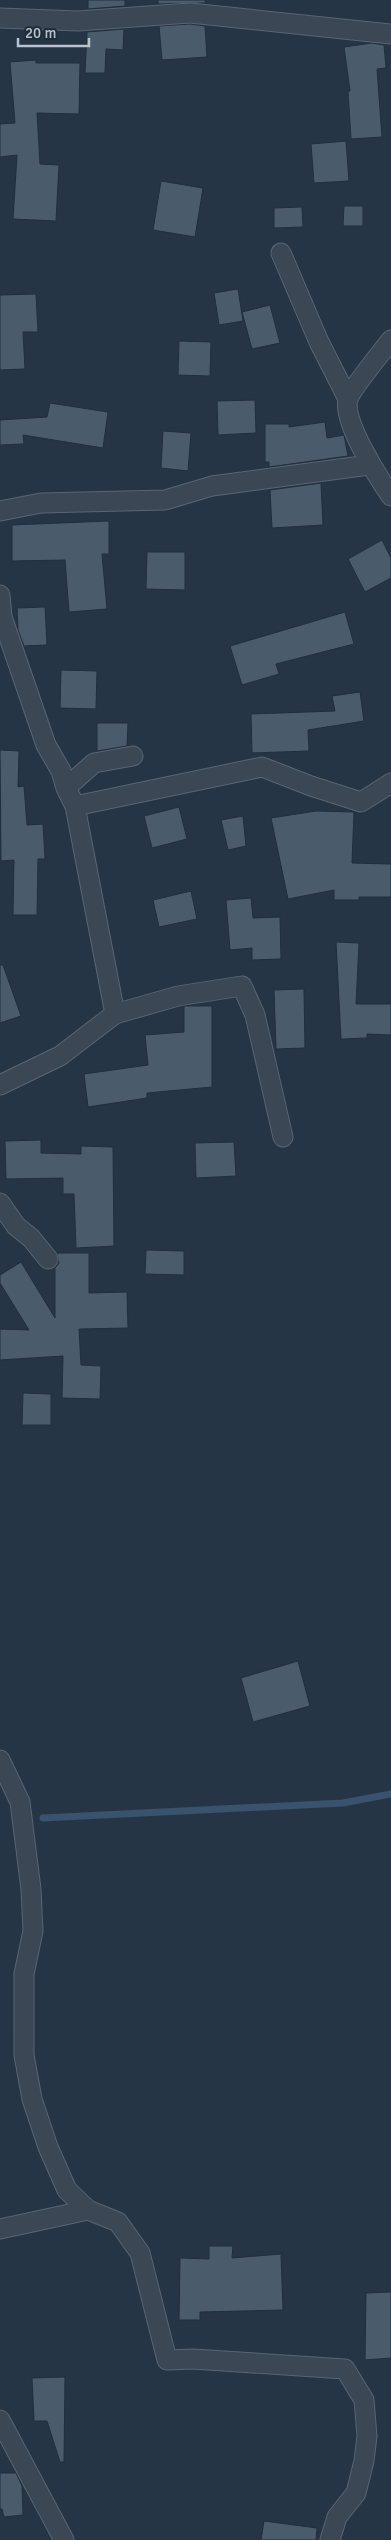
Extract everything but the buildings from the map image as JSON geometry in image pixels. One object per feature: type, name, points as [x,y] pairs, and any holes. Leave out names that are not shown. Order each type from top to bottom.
[{"type":"street","points":[[0,18],[78,21],[190,13],[391,34]]},
{"type":"street","points":[[281,254],[319,342],[348,399],[348,414],[370,465],[391,496]]},
{"type":"street","points":[[348,399],[391,340]]},
{"type":"street","points":[[0,511],[41,503],[165,500],[212,486],[370,465]]},
{"type":"street","points":[[0,595],[1,617],[46,746],[61,772],[66,788],[76,806],[115,1014]]},
{"type":"street","points":[[66,788],[94,763],[133,756]]},
{"type":"street","points":[[76,806],[262,767],[311,786],[362,802],[391,783]]},
{"type":"street","points":[[0,1085],[60,1056],[115,1014],[178,996],[242,986],[255,1015],[284,1137]]},
{"type":"street","points":[[0,1203],[16,1226],[31,1238],[48,1259]]},
{"type":"street","points":[[0,1760],[20,1802],[31,1889],[33,1931],[24,1974],[24,2055],[32,2100],[48,2147],[68,2190],[88,2210],[118,2222],[140,2253],[167,2360],[193,2359],[345,2370],[364,2400],[367,2436],[364,2461],[356,2493],[337,2518],[330,2540]]},
{"type":"street","points":[[0,2229],[88,2210]]},
{"type":"street","points":[[0,2420],[64,2540]]},
{"type":"waterway","points":[[43,1818],[343,1803],[391,1794]]}]
